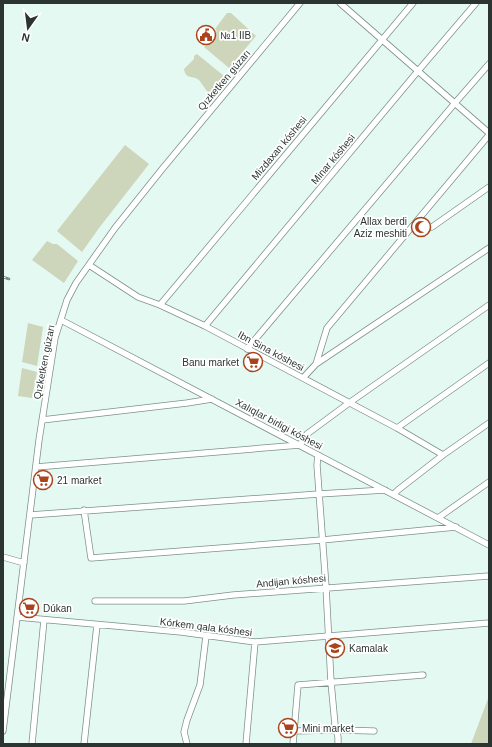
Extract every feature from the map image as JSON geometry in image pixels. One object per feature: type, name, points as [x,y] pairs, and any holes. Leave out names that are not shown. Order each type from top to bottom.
[{"type":"street","name":"Qızketken gúzarı","points":[[3,731],[42,420],[55,338],[67,300],[76,283],[115,228],[300,3]]},
{"type":"street","points":[[316,364],[327,328],[489,134],[340,3]]},
{"type":"street","name":"Mizdaxan kóshesi","points":[[160,305],[413,3]]},
{"type":"street","name":"Minar kóshesi","points":[[204,326],[476,3]]},
{"type":"street","points":[[247,349],[489,64]]},
{"type":"street","points":[[432,227],[489,187]]},
{"type":"street","points":[[303,378],[316,364],[489,248]]},
{"type":"street","name":"Ibn Sina kóshesi","points":[[89,265],[138,297],[160,305],[204,326],[397,428],[443,455]]},
{"type":"street","points":[[36,467],[300,445],[307,434],[489,305]]},
{"type":"street","name":"Xalıqlar birligi kóshesi","points":[[61,320],[489,545]]},
{"type":"street","points":[[397,428],[489,363]]},
{"type":"street","points":[[42,420],[188,404],[212,399]]},
{"type":"street","points":[[394,494],[443,455],[489,423]]},
{"type":"street","points":[[318,455],[317,465],[331,682],[338,744]]},
{"type":"street","points":[[438,518],[489,482]]},
{"type":"street","points":[[30,515],[385,490]]},
{"type":"street","points":[[84,510],[91,558],[322,540],[456,527]]},
{"type":"street","points":[[3,557],[24,563]]},
{"type":"street","name":"Andijan kóshesi","points":[[95,601],[184,601],[233,595],[489,576]]},
{"type":"street","name":"Kórkem qala kóshesi","points":[[17,617],[181,632],[255,642],[489,623]]},
{"type":"street","points":[[32,744],[44,620]]},
{"type":"street","points":[[84,744],[97,625]]},
{"type":"street","points":[[187,744],[184,732],[200,685],[206,636]]},
{"type":"street","points":[[246,744],[255,642]]},
{"type":"street","points":[[293,744],[298,685],[423,675]]},
{"type":"street","points":[[295,731],[374,731]]},
{"type":"green space","points":[[227,13],[231,13],[256,36],[229,68],[204,47],[217,31],[215,29]]},
{"type":"green space","points":[[197,54],[224,76],[209,94],[199,80],[186,75],[184,69]]},
{"type":"green space","points":[[125,145],[149,164],[82,252],[57,231]]},
{"type":"green space","points":[[47,241],[57,244],[78,261],[64,283],[32,260]]},
{"type":"green space","points":[[28,323],[43,327],[37,366],[22,362]]},
{"type":"green space","points":[[22,368],[37,372],[32,398],[18,396]]},
{"type":"green space","points":[[489,696],[489,744],[471,744]]},
{"type":"railway","points":[[3,277],[9,279]]},
{"type":"place","name":"№1 IIB","points":[[206,35]]},
{"type":"place","name":"Allax berdi Aziz meshiti","points":[[421,227]]},
{"type":"place","name":"Banu market","points":[[253,362]]},
{"type":"place","name":"21 market","points":[[43,480]]},
{"type":"place","name":"Dúkan","points":[[29,608]]},
{"type":"place","name":"Kamalak","points":[[335,648]]},
{"type":"place","name":"Mini market","points":[[288,728]]}]
